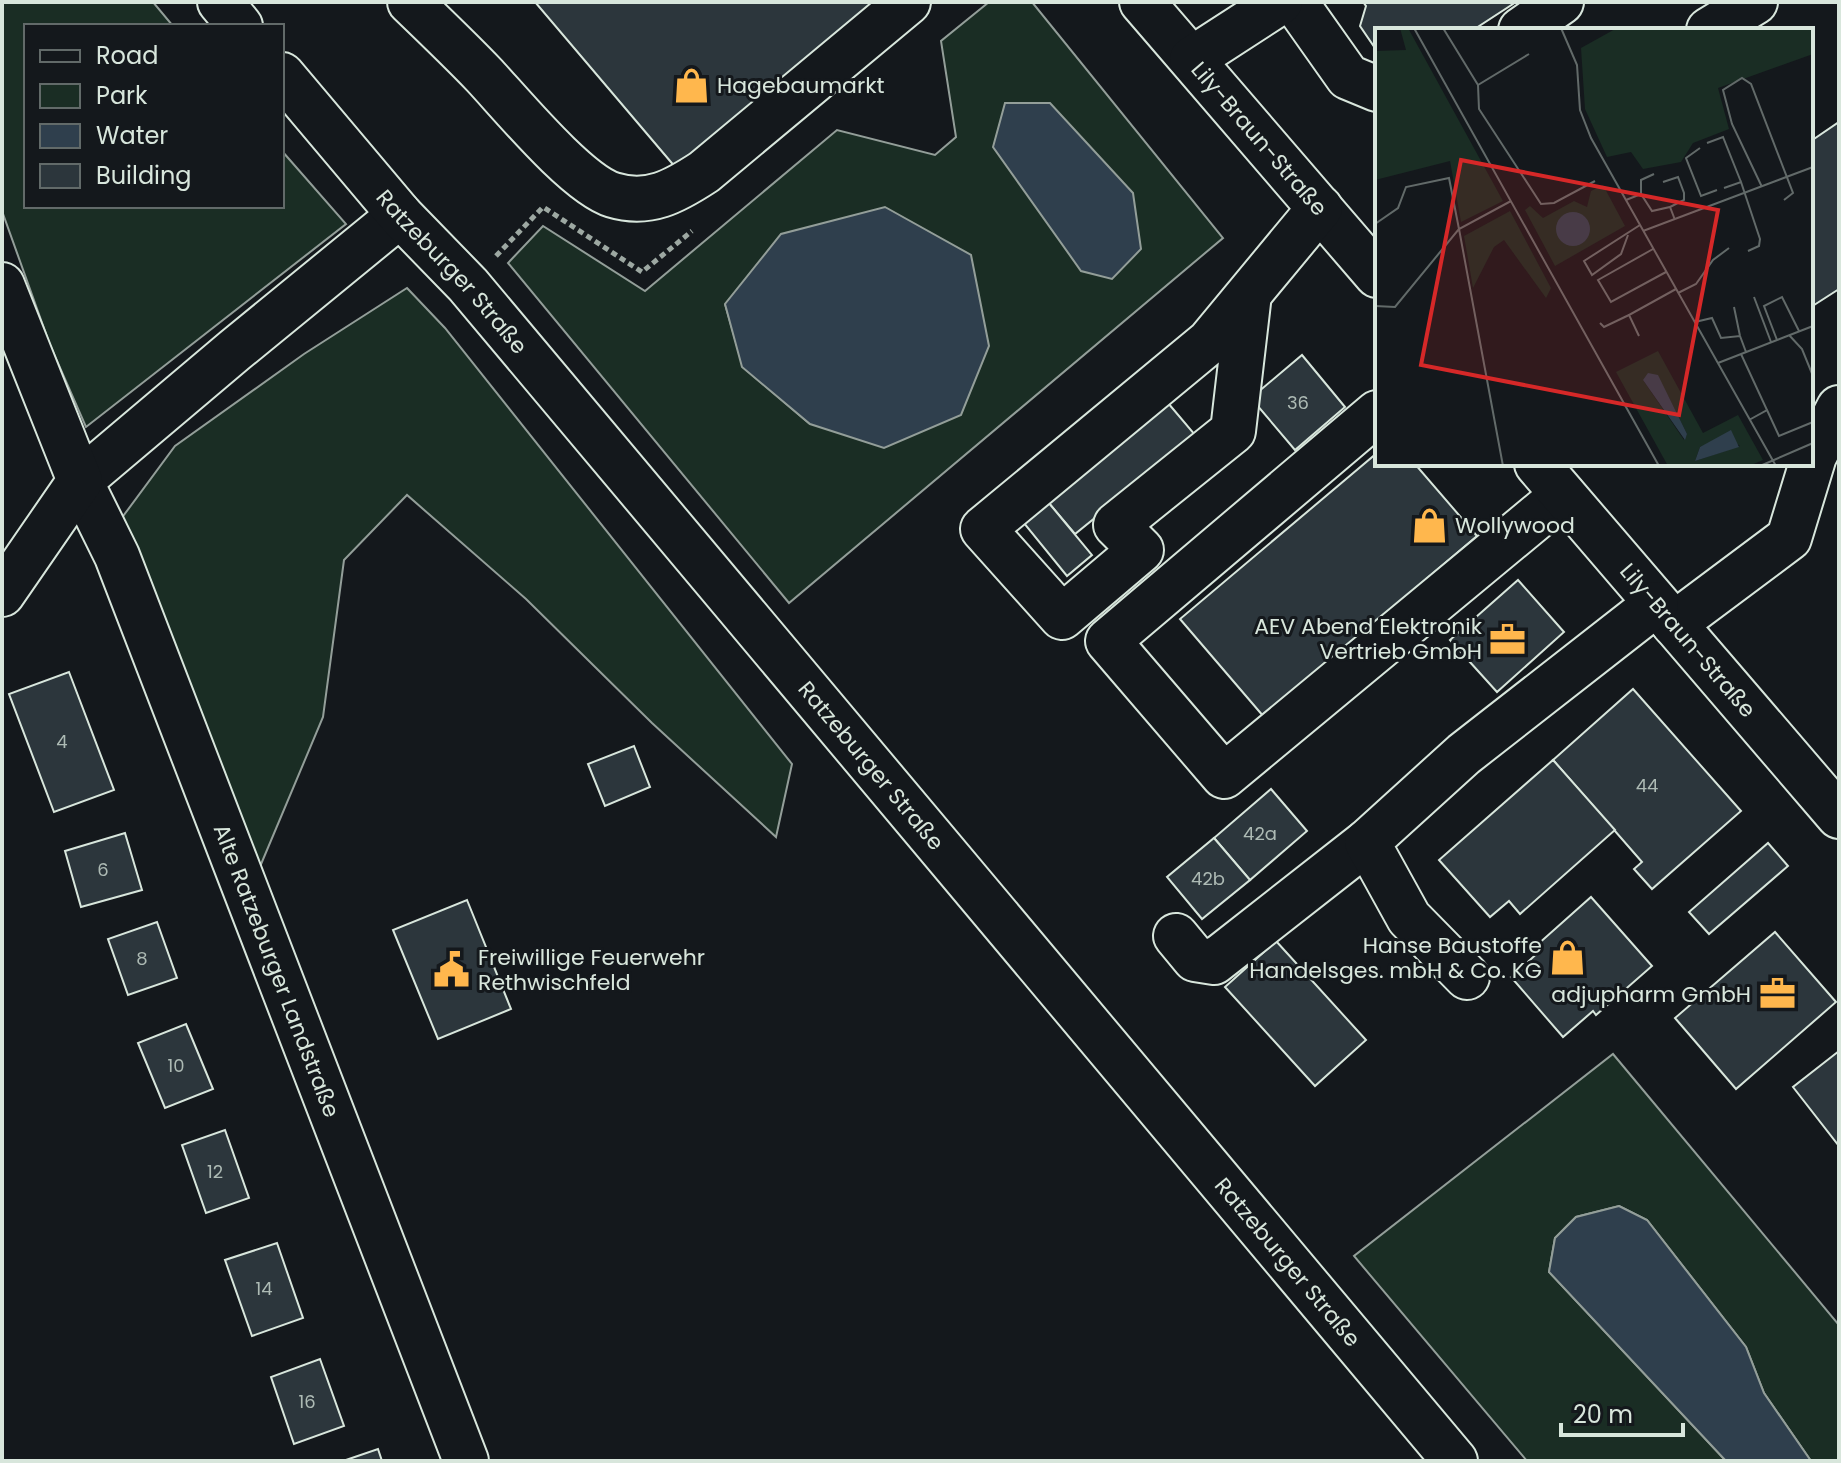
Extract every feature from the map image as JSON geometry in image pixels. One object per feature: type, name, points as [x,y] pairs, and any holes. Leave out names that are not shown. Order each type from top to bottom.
[{"type":"street","points":[[220,2],[238,24]]},
{"type":"street","points":[[410,2],[577,173],[612,195],[646,200],[673,192],[704,172],[908,2]]},
{"type":"street","name":"Lily-Braun-Straße","points":[[1142,2],[1320,208],[1369,250]]},
{"type":"street","points":[[1192,59],[1280,2]]},
{"type":"street","points":[[1295,2],[1348,77],[1375,88]]},
{"type":"street","points":[[1524,28],[1561,2]]},
{"type":"street","points":[[1712,28],[1755,2]]},
{"type":"street","name":"Ratzeburger Straße","points":[[284,77],[400,215],[468,285],[1455,1461]]},
{"type":"street","points":[[1249,294],[1233,431],[1116,525],[1141,550],[1062,617],[983,529],[1209,342],[1320,208]]},
{"type":"street","points":[[2,594],[80,481],[400,215]]},
{"type":"street","name":"Alte Ratzeburger Landstraße","points":[[2,285],[80,481],[117,556],[466,1461]]},
{"type":"street","points":[[1813,459],[1839,408]]},
{"type":"street","points":[[1375,415],[1108,641],[1224,776],[1550,480]]},
{"type":"street","points":[[1176,936],[1195,959],[1214,962],[1367,842],[1464,754],[1665,614],[1789,538],[1811,466]]},
{"type":"street","name":"Lily-Braun-Straße","points":[[1550,480],[1836,807]]},
{"type":"street","points":[[1367,842],[1409,918],[1467,977]]},
{"type":"green space","points":[[2,2],[153,2],[171,24],[24,24],[24,208],[284,208],[284,153],[346,224],[86,427],[50,345],[2,211]]},
{"type":"green space","points":[[989,2],[1032,2],[1223,238],[789,603],[508,263],[543,226],[645,291],[837,130],[935,155],[956,137],[941,41]],"holes":[[[725,304],[810,424],[743,367]]]},
{"type":"green space","points":[[407,288],[445,328],[792,764],[776,837],[652,723],[526,599],[407,495],[344,560],[323,717],[259,869],[121,519],[175,446],[304,354]]},
{"type":"green space","points":[[1613,1054],[1839,1325],[1839,1461],[1811,1461],[1764,1393],[1746,1347],[1647,1220],[1619,1206],[1576,1217],[1555,1238],[1549,1272],[1726,1461],[1527,1461],[1354,1256]]},
{"type":"water","points":[[1005,103],[1050,103],[1133,193],[1141,249],[1112,279],[1081,271],[993,147]]},
{"type":"water","points":[[885,207],[971,255],[989,346],[961,415],[884,448],[810,424],[742,367],[725,304],[781,234]]},
{"type":"water","points":[[1619,1206],[1647,1220],[1746,1347],[1764,1393],[1811,1461],[1726,1461],[1549,1272],[1555,1238],[1576,1217]]},
{"type":"building","name":"Hagebaumarkt","points":[[535,2],[875,2],[676,168]]},
{"type":"building","points":[[1363,2],[1516,2],[1476,28],[1375,28],[1375,48],[1360,26],[1366,6]]},
{"type":"building","points":[[1839,122],[1839,289],[1813,306],[1813,140]]},
{"type":"building","points":[[1302,355],[1345,407],[1295,450],[1251,398]]},
{"type":"building","points":[[1168,403],[1196,436],[1075,534],[1048,502]]},
{"type":"building","points":[[1375,455],[1375,466],[1417,466],[1477,536],[1264,717],[1180,619]]},
{"type":"building","points":[[1048,502],[1092,555],[1067,576],[1023,522]]},
{"type":"building","points":[[1518,580],[1564,632],[1497,692],[1450,640]]},
{"type":"building","points":[[69,672],[114,790],[54,812],[9,694]]},
{"type":"building","points":[[1633,689],[1741,811],[1652,889],[1634,869],[1642,862],[1553,760]]},
{"type":"building","points":[[634,746],[650,787],[605,806],[588,764]]},
{"type":"building","points":[[1553,760],[1615,830],[1520,914],[1509,901],[1490,917],[1439,860]]},
{"type":"building","points":[[1271,789],[1307,831],[1250,880],[1214,838]]},
{"type":"building","points":[[125,833],[142,890],[81,907],[65,851]]},
{"type":"building","points":[[1214,838],[1250,880],[1202,919],[1167,877]]},
{"type":"building","points":[[1768,843],[1788,866],[1709,934],[1689,912]]},
{"type":"building","points":[[1591,897],[1652,966],[1596,1015],[1593,1011],[1563,1037],[1511,977],[1541,950],[1537,945]]},
{"type":"building","points":[[467,900],[511,1009],[438,1039],[393,930]]},
{"type":"building","points":[[157,922],[177,978],[128,995],[108,939]]},
{"type":"building","points":[[1775,932],[1836,1002],[1736,1089],[1675,1018]]},
{"type":"building","points":[[1276,941],[1366,1040],[1315,1086],[1225,987]]},
{"type":"building","points":[[186,1024],[213,1089],[165,1108],[138,1043]]},
{"type":"building","points":[[1839,1051],[1839,1146],[1793,1087]]},
{"type":"building","points":[[225,1130],[249,1198],[206,1213],[182,1145]]},
{"type":"building","points":[[277,1243],[303,1318],[252,1336],[225,1260]]},
{"type":"building","points":[[320,1359],[344,1426],[294,1444],[271,1377]]},
{"type":"building","points":[[378,1449],[382,1461],[343,1461]]},
{"type":"place","name":"Hagebaumarkt","points":[[691,85]]},
{"type":"place","name":"Wollywood","points":[[1429,525]]},
{"type":"place","name":"AEV Abend Elektronik Vertrieb GmbH","points":[[1508,639]]},
{"type":"place","name":"Hanse Baustoffe Handelsges. mbH & Co. KG","points":[[1568,958]]},
{"type":"place","name":"Freiwillige Feuerwehr Rethwischfeld","points":[[452,970]]},
{"type":"place","name":"adjupharm GmbH","points":[[1777,994]]}]
